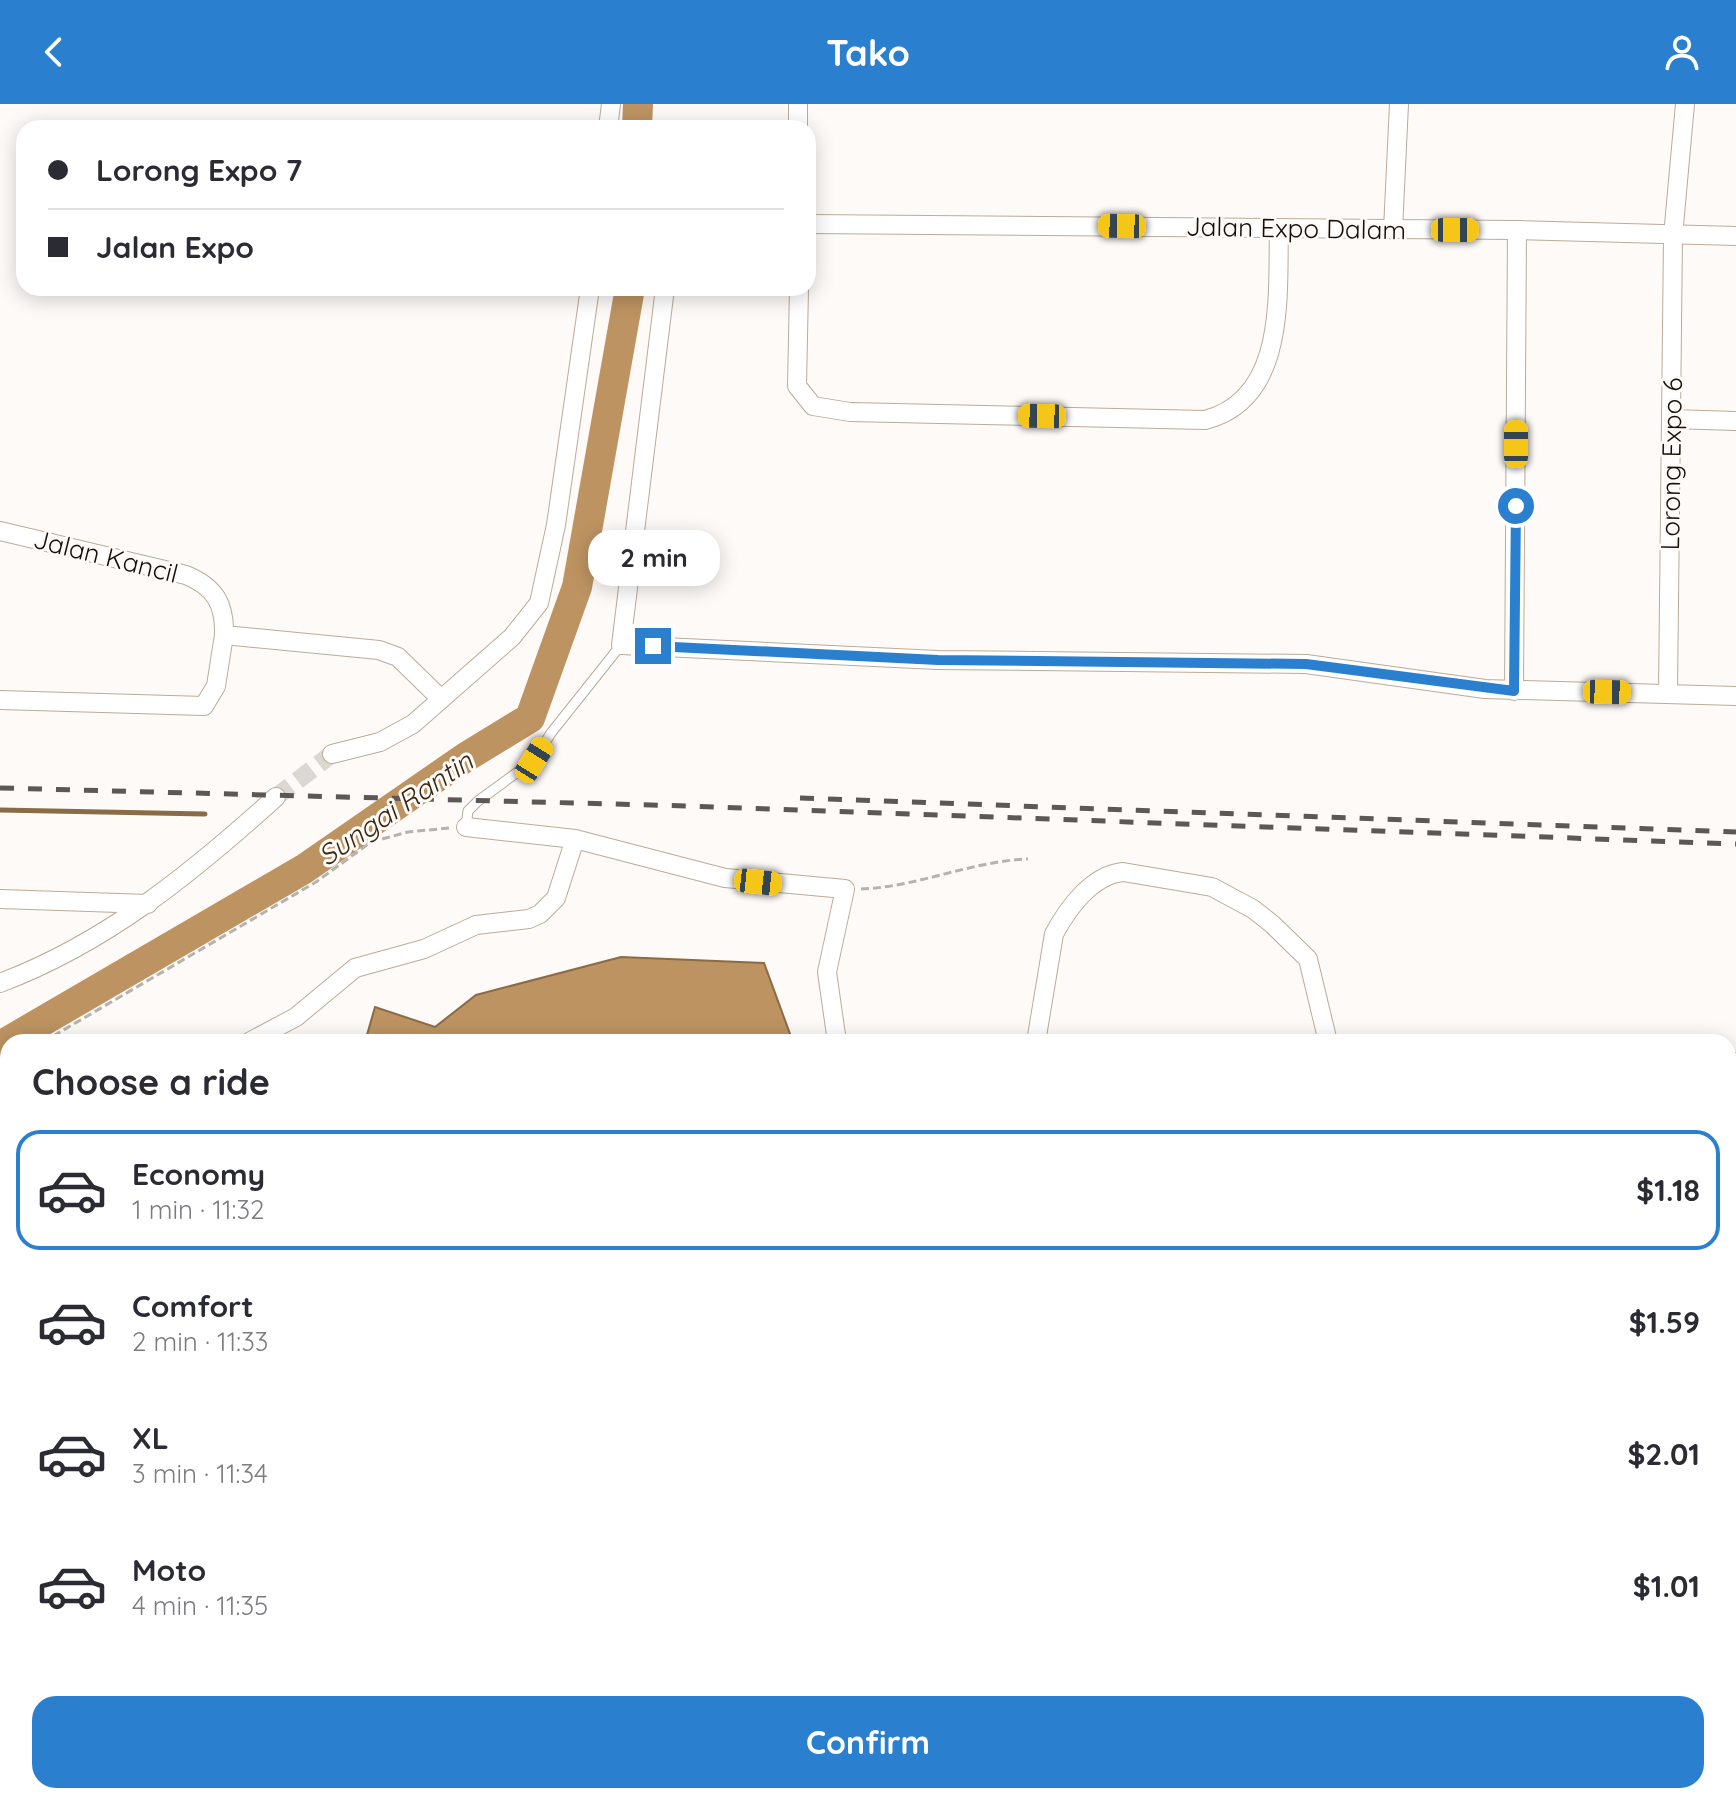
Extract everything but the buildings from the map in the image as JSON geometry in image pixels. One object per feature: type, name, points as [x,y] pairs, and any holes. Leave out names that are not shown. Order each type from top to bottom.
[{"type":"street","points":[[1393,230],[1399,104]]},
{"type":"street","name":"Lorong Expo 6","points":[[1668,693],[1673,236],[1685,104]]},
{"type":"street","name":"Jalan Expo Dalam","points":[[816,224],[1517,230],[1736,236]]},
{"type":"street","points":[[799,296],[797,386],[803,398],[826,410],[1205,420],[1238,403],[1266,361],[1277,329],[1279,228]]},
{"type":"street","points":[[1514,691],[1517,230]]},
{"type":"street","points":[[332,754],[390,738],[413,724],[512,637],[539,603],[556,525],[589,296]]},
{"type":"street","points":[[664,296],[621,645],[952,661],[1306,664],[1514,691],[1736,696]]},
{"type":"street","points":[[1671,419],[1736,421]]},
{"type":"street","name":"Jalan Kancil","points":[[0,531],[203,582],[219,601],[224,614],[224,635]]},
{"type":"street","points":[[0,700],[204,706],[210,702],[216,686],[224,635],[379,650],[398,657],[441,699]]},
{"type":"street","points":[[0,983],[96,938],[148,904],[213,854],[276,797]]},
{"type":"street","points":[[466,827],[575,839],[725,878],[845,889],[827,972],[836,1034]]},
{"type":"street","points":[[264,1034],[296,1017],[355,968],[424,949],[476,925],[529,919],[540,914],[556,898],[575,839]]},
{"type":"street","points":[[1037,1034],[1054,934],[1063,919],[1097,882],[1110,873],[1123,872],[1212,887],[1253,909],[1272,924],[1308,959],[1326,1034]]},
{"type":"street","points":[[0,899],[148,904]]},
{"type":"lane","points":[[466,827],[468,811],[534,760],[551,733],[621,645]]},
{"type":"path","points":[[57,1034],[316,882],[371,842],[408,832],[466,827]]},
{"type":"path","points":[[845,889],[888,886],[1001,860],[1028,859]]},
{"type":"shaded area","points":[[621,957],[764,963],[790,1034],[367,1034],[375,1007],[435,1027],[476,995]]},
{"type":"waterway","name":"Sungai Rantin","points":[[637,120],[638,104]]},
{"type":"waterway","name":"Sungai Rantin","points":[[21,1034],[304,869],[466,757],[530,718],[577,587],[629,296]]},
{"type":"waterway","points":[[0,810],[205,814]]},
{"type":"tunnel","points":[[276,797],[332,754]]},
{"type":"railway","points":[[0,788],[689,806],[1736,844]]},
{"type":"railway","points":[[800,798],[1736,832]]},
{"type":"route","points":[[653,646],[938,660],[1306,664],[1514,691],[1516,506]]}]
